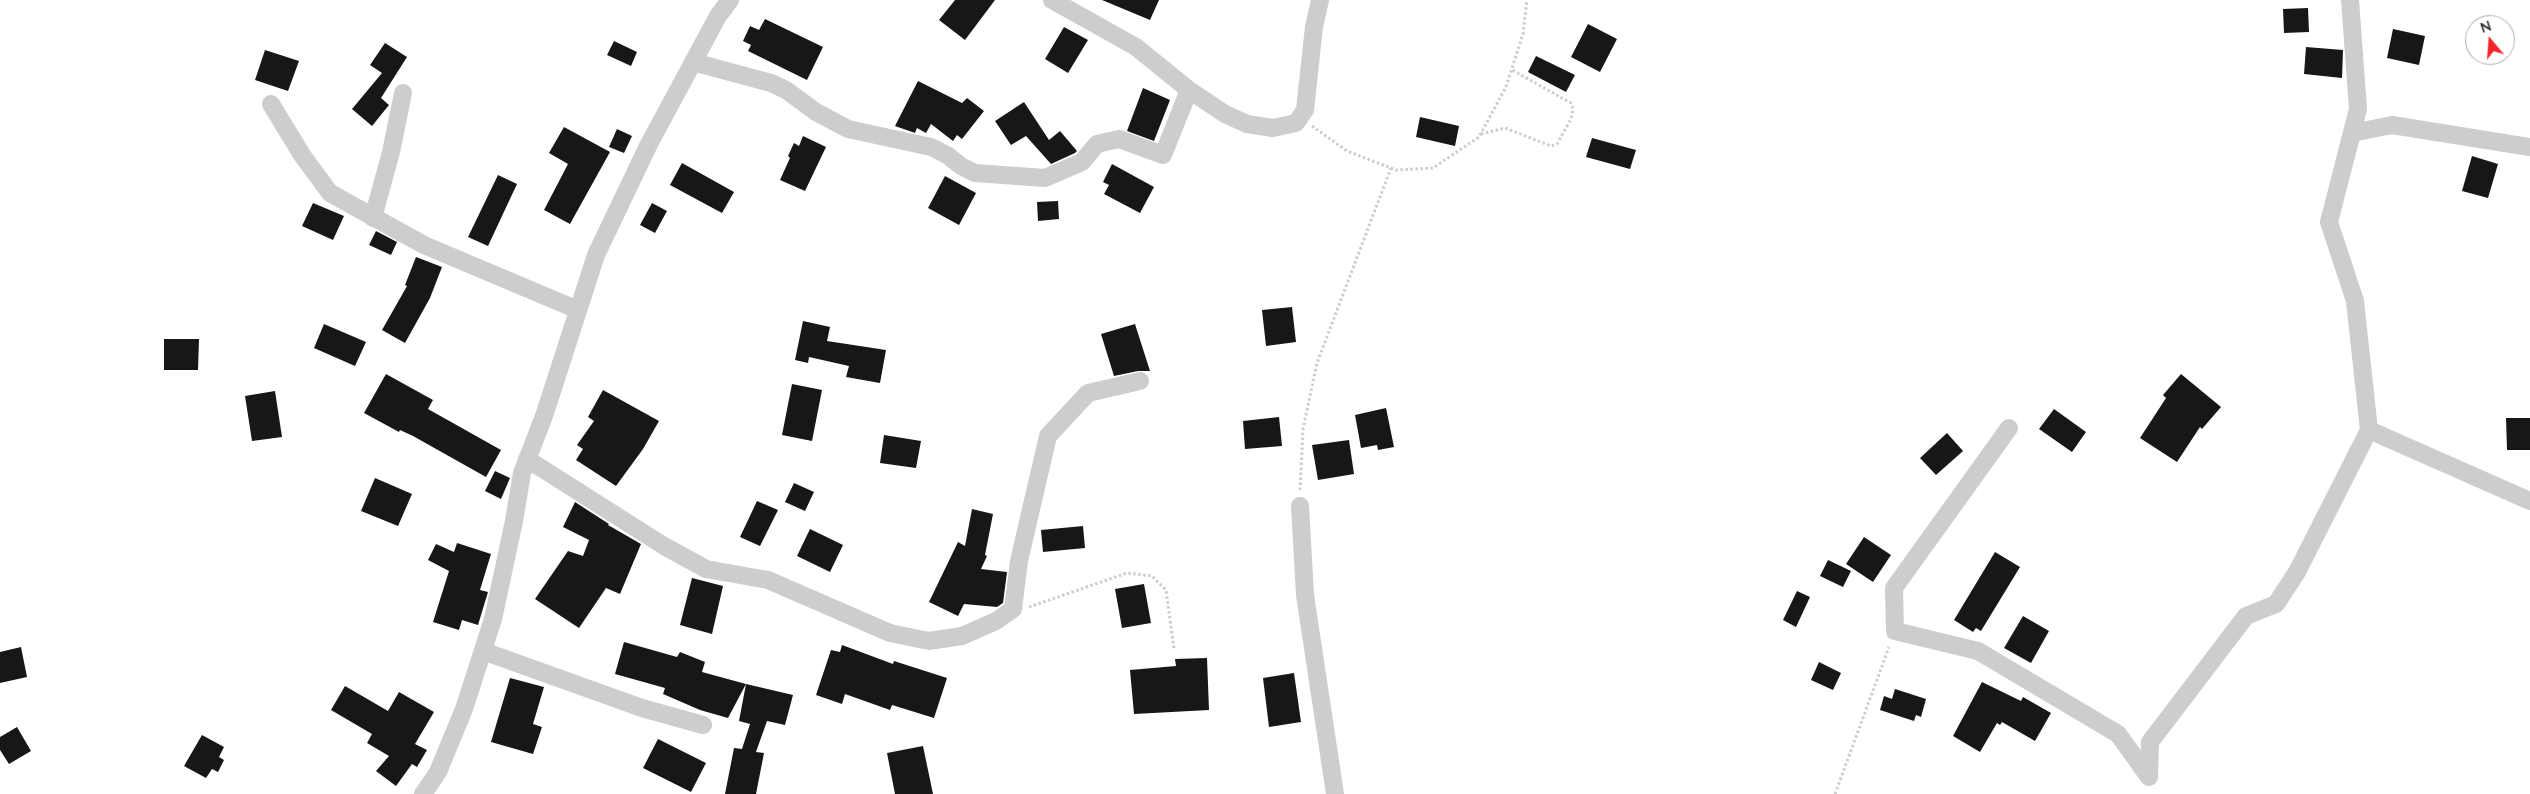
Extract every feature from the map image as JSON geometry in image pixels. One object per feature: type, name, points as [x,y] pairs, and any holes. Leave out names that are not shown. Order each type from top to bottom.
[{"type":"street","points":[[423,794],[438,772],[464,709],[483,651],[493,619],[514,521],[522,473],[544,416],[596,255],[649,144],[718,16],[730,0]]},
{"type":"street","points":[[1052,0],[1136,47],[1189,90],[1225,114],[1247,124],[1273,128],[1296,123],[1305,110],[1314,27],[1320,0]]},
{"type":"street","points":[[2009,428],[1894,588],[1895,631],[1978,651],[2118,734],[2149,777],[2150,742],[2246,616],[2276,604],[2297,572],[2369,430],[2356,301],[2329,222],[2358,109],[2350,0]]},
{"type":"street","points":[[693,62],[772,83],[786,90],[816,112],[848,129],[930,148],[947,154],[962,166],[975,173],[1045,178],[1082,162],[1097,144],[1119,139],[1163,155],[1189,90]]},
{"type":"street","points":[[373,218],[390,152],[402,94]]},
{"type":"street","points":[[271,104],[302,155],[330,193],[424,245],[578,310]]},
{"type":"street","points":[[2352,133],[2392,125],[2530,147]]},
{"type":"street","points":[[527,459],[664,546],[706,568],[768,580],[890,633],[930,642],[962,636],[996,621],[1012,609],[1019,561],[1048,436],[1088,393],[1140,381]]},
{"type":"street","points":[[2369,430],[2530,501]]},
{"type":"street","points":[[1300,506],[1305,595],[1335,794]]},
{"type":"street","points":[[483,651],[642,708],[703,725]]},
{"type":"path","points":[[1481,134],[1506,86],[1512,70],[1523,34],[1527,0]]},
{"type":"path","points":[[1300,117],[1347,151],[1391,168],[1433,168],[1481,134],[1506,128],[1551,146],[1557,144],[1571,119],[1573,110],[1571,103],[1512,70]]},
{"type":"path","points":[[1300,506],[1303,429],[1317,363],[1391,168]]},
{"type":"path","points":[[1027,608],[1127,573],[1152,576],[1166,590],[1174,649]]},
{"type":"path","points":[[1835,794],[1895,631]]},
{"type":"building","points":[[955,0],[995,0],[965,40],[939,20]]},
{"type":"building","points":[[1102,0],[1159,0],[1150,20]]},
{"type":"building","points":[[2308,8],[2309,32],[2284,33],[2283,9]]},
{"type":"building","points":[[765,19],[823,47],[807,80],[748,51],[751,45],[743,41],[750,26],[759,30]]},
{"type":"building","points":[[1588,24],[1617,39],[1600,72],[1571,57]]},
{"type":"building","points":[[1064,27],[1088,40],[1068,73],[1045,59]]},
{"type":"building","points":[[2393,29],[2425,36],[2419,65],[2387,58]]},
{"type":"building","points":[[614,41],[637,52],[631,66],[607,55]]},
{"type":"building","points":[[385,43],[407,57],[381,98],[389,105],[372,126],[352,109],[382,73],[370,65]]},
{"type":"building","points":[[2306,47],[2343,50],[2342,78],[2304,74]]},
{"type":"building","points":[[265,50],[299,61],[288,91],[255,80]]},
{"type":"building","points":[[1536,56],[1575,75],[1566,92],[1528,72]]},
{"type":"building","points":[[918,81],[962,103],[967,98],[984,111],[962,139],[957,135],[953,141],[931,124],[926,133],[917,128],[915,133],[895,126]]},
{"type":"building","points":[[1143,88],[1170,100],[1154,141],[1127,131]]},
{"type":"building","points":[[1024,102],[1049,140],[1060,131],[1077,151],[1051,164],[1026,136],[1011,145],[995,121]]},
{"type":"building","points":[[1420,117],[1459,126],[1455,146],[1416,137]]},
{"type":"building","points":[[564,127],[610,152],[570,224],[544,210],[568,164],[549,153]]},
{"type":"building","points":[[617,129],[632,136],[624,153],[609,147]]},
{"type":"building","points":[[803,136],[826,147],[805,191],[780,180],[790,158],[788,156],[794,143],[799,146]]},
{"type":"building","points":[[1592,138],[1636,150],[1630,169],[1586,157]]},
{"type":"building","points":[[2472,156],[2498,164],[2488,198],[2462,191]]},
{"type":"building","points":[[682,163],[734,192],[722,213],[670,185]]},
{"type":"building","points":[[1112,164],[1154,187],[1140,213],[1104,194],[1109,185],[1103,182]]},
{"type":"building","points":[[498,175],[517,184],[488,246],[468,237]]},
{"type":"building","points":[[945,176],[976,193],[959,225],[928,208]]},
{"type":"building","points":[[1058,201],[1059,219],[1038,221],[1037,202]]},
{"type":"building","points":[[313,203],[344,216],[333,240],[302,226]]},
{"type":"building","points":[[652,203],[667,211],[655,233],[640,225]]},
{"type":"building","points":[[376,231],[397,242],[391,255],[369,245]]},
{"type":"building","points":[[416,257],[442,267],[430,298],[405,343],[382,330],[407,286],[405,285]]},
{"type":"building","points":[[1292,307],[1296,342],[1266,346],[1262,310]]},
{"type":"building","points":[[803,321],[830,327],[827,341],[886,350],[880,383],[846,377],[849,366],[809,357],[808,363],[795,360]]},
{"type":"building","points":[[324,324],[366,342],[355,366],[314,348]]},
{"type":"building","points":[[1135,324],[1150,371],[1138,371],[1114,376],[1101,334]]},
{"type":"building","points":[[164,339],[199,339],[198,370],[164,370]]},
{"type":"building","points":[[386,374],[433,400],[428,409],[501,450],[486,477],[413,436],[400,430],[399,432],[364,413]]},
{"type":"building","points":[[2181,374],[2221,407],[2202,429],[2200,427],[2177,462],[2140,438],[2166,398],[2163,395]]},
{"type":"building","points":[[792,384],[822,390],[812,441],[782,435]]},
{"type":"building","points":[[603,390],[659,421],[643,449],[616,486],[576,460],[583,449],[577,445],[594,421],[588,417]]},
{"type":"building","points":[[275,391],[282,437],[252,441],[245,396]]},
{"type":"building","points":[[1386,408],[1394,447],[1378,450],[1377,445],[1361,448],[1355,415]]},
{"type":"building","points":[[2054,409],[2086,432],[2072,452],[2039,429]]},
{"type":"building","points":[[1279,417],[1282,446],[1245,449],[1243,421]]},
{"type":"building","points":[[2506,418],[2530,418],[2530,450],[2507,450]]},
{"type":"building","points":[[1947,433],[1963,451],[1936,475],[1920,458]]},
{"type":"building","points":[[884,435],[921,441],[916,468],[880,463]]},
{"type":"building","points":[[1349,440],[1354,474],[1318,480],[1312,445]]},
{"type":"building","points":[[495,471],[510,478],[501,499],[485,491]]},
{"type":"building","points":[[375,478],[412,494],[398,526],[361,511]]},
{"type":"building","points":[[794,483],[814,492],[805,511],[785,502]]},
{"type":"building","points":[[757,501],[778,510],[760,546],[740,537]]},
{"type":"building","points":[[575,502],[608,525],[641,544],[620,594],[606,588],[579,628],[535,599],[568,551],[583,556],[589,540],[563,527]]},
{"type":"building","points":[[972,509],[993,514],[985,555],[987,556],[981,569],[1007,572],[1003,603],[997,607],[964,604],[958,616],[929,602],[958,542],[965,546]]},
{"type":"building","points":[[1083,526],[1085,548],[1043,552],[1041,530]]},
{"type":"building","points":[[810,529],[843,545],[830,572],[797,556]]},
{"type":"building","points":[[1864,537],[1891,555],[1873,582],[1846,564]]},
{"type":"building","points":[[457,543],[491,554],[480,590],[488,592],[478,625],[462,620],[459,630],[433,622],[449,571],[428,560],[436,544],[454,552]]},
{"type":"building","points":[[1995,552],[2020,567],[1981,631],[1976,628],[1973,632],[1954,620]]},
{"type":"building","points":[[1828,560],[1851,571],[1843,587],[1820,576]]},
{"type":"building","points":[[692,578],[723,586],[712,634],[680,625]]},
{"type":"building","points":[[1144,584],[1151,623],[1122,628],[1115,589]]},
{"type":"building","points":[[1797,591],[1810,597],[1796,627],[1783,620]]},
{"type":"building","points":[[2023,616],[2049,631],[2031,663],[2004,648]]},
{"type":"building","points":[[624,642],[677,657],[680,652],[705,662],[702,672],[746,684],[728,718],[700,710],[663,694],[665,688],[615,674]]},
{"type":"building","points":[[842,645],[893,664],[894,661],[947,678],[934,718],[892,705],[890,710],[845,694],[842,704],[816,695],[831,650],[840,652]]},
{"type":"building","points":[[21,647],[27,677],[0,683],[0,652]]},
{"type":"building","points":[[1207,658],[1209,710],[1134,714],[1130,670],[1176,666],[1175,659]]},
{"type":"building","points":[[1819,662],[1841,673],[1833,690],[1811,680]]},
{"type":"building","points":[[1294,673],[1301,722],[1269,727],[1263,678]]},
{"type":"building","points":[[510,678],[544,687],[533,724],[542,727],[533,754],[491,742]]},
{"type":"building","points":[[1982,682],[2021,701],[2023,697],[2051,713],[2035,741],[2002,722],[2000,725],[1997,723],[1980,752],[1953,736]]},
{"type":"building","points":[[746,684],[793,695],[785,725],[767,721],[756,752],[764,753],[756,794],[725,794],[734,748],[742,749],[750,724],[739,721]]},
{"type":"building","points":[[345,686],[388,711],[399,692],[434,712],[415,744],[427,750],[417,767],[412,764],[396,786],[376,771],[389,756],[367,743],[372,734],[331,710]]},
{"type":"building","points":[[1895,689],[1926,699],[1921,717],[1916,715],[1914,721],[1880,710],[1884,696],[1892,699]]},
{"type":"building","points":[[17,727],[31,751],[9,764],[0,750],[0,737]]},
{"type":"building","points":[[202,735],[224,747],[219,757],[224,760],[218,772],[212,769],[206,778],[184,766]]},
{"type":"building","points":[[658,739],[706,763],[691,792],[643,768]]},
{"type":"building","points":[[923,746],[933,794],[895,794],[887,753]]}]
